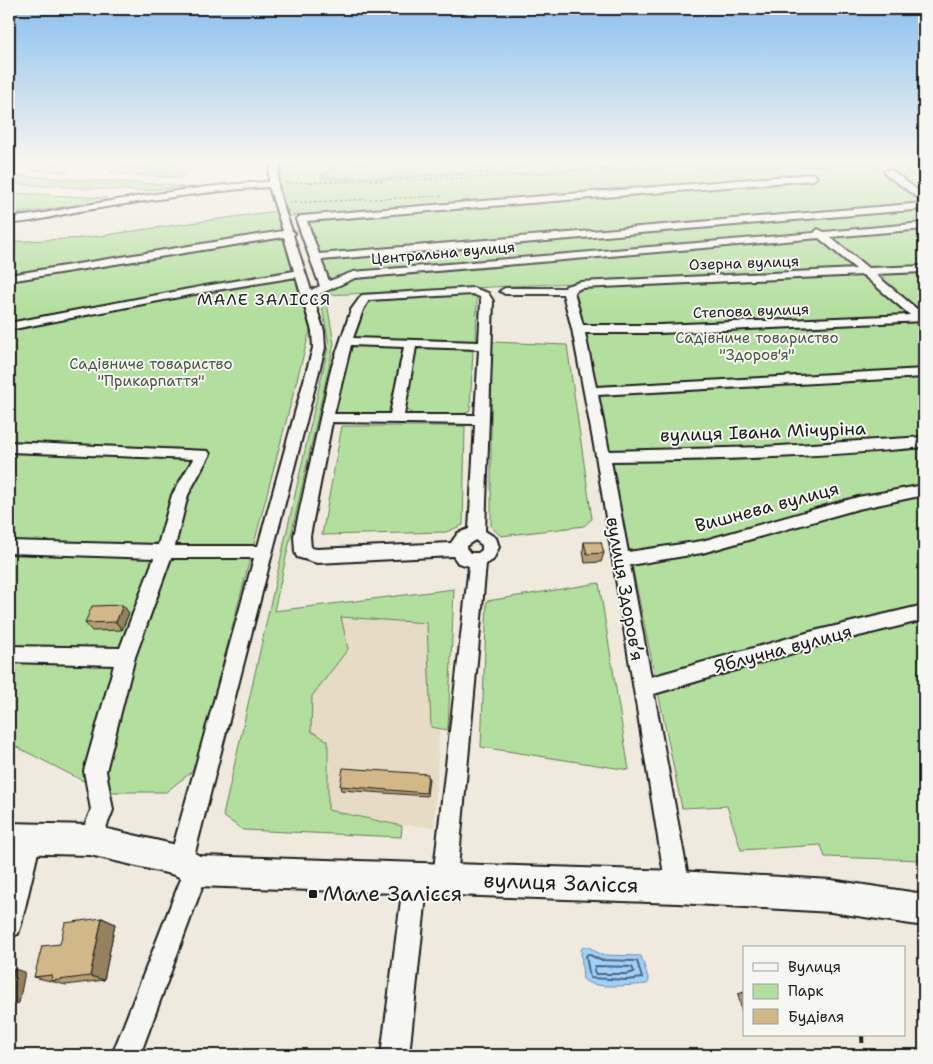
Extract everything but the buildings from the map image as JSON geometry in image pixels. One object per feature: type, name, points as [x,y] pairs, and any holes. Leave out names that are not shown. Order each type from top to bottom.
[{"type":"main road","name":"вулиця Залісся","points":[[19,838],[90,840],[188,866],[830,896],[924,910]]},
{"type":"street","points":[[9,220],[22,220],[64,212]]},
{"type":"street","points":[[126,1055],[188,866],[264,552],[319,348],[318,330],[282,212]]},
{"type":"street","points":[[326,287],[301,219],[397,212]]},
{"type":"street","points":[[314,258],[853,212]]},
{"type":"street","name":"Центральна вулиця","points":[[308,295],[352,275],[924,226]]},
{"type":"street","points":[[9,278],[290,233]]},
{"type":"street","name":"Озерна вулиця","points":[[568,292],[570,288],[580,285],[924,270]]},
{"type":"street","points":[[9,327],[205,289],[301,273]]},
{"type":"street","points":[[505,291],[558,290],[568,292]]},
{"type":"street","points":[[457,549],[317,556],[303,552],[302,536],[326,418],[357,307],[360,300],[366,297],[473,291],[484,295],[487,301],[478,534]]},
{"type":"street","name":"вулиця Здоровʼя","points":[[568,292],[578,329],[603,456],[678,888]]},
{"type":"street","name":"Степова вулиця","points":[[578,329],[660,329],[922,318]]},
{"type":"street","points":[[346,341],[486,346]]},
{"type":"street","points":[[589,391],[924,373]]},
{"type":"street","points":[[326,418],[483,420]]},
{"type":"street","name":"вулиця Івана Мічуріна","points":[[603,456],[685,455],[880,446],[924,442]]},
{"type":"street","points":[[9,447],[203,454],[180,495],[165,552],[126,657],[95,771],[102,810],[90,840]]},
{"type":"street","name":"Вишнева вулиця","points":[[620,560],[702,547],[858,502],[924,490]]},
{"type":"street","points":[[478,534],[490,542],[490,553],[485,558],[478,560],[464,558],[457,549],[458,543],[462,538],[478,534]]},
{"type":"street","points":[[9,546],[165,552],[264,552]]},
{"type":"street","points":[[395,1055],[431,877],[478,560]]},
{"type":"street","name":"Яблучна вулиця","points":[[643,688],[810,640],[924,613]]},
{"type":"street","points":[[9,654],[126,657]]},
{"type":"street","points":[[9,925],[19,838]]},
{"type":"lane","points":[[799,216],[922,318]]},
{"type":"lane","points":[[396,418],[411,343]]},
{"type":"path","points":[[862,1036],[863,1055]]},
{"type":"shaded area","points":[[447,600],[434,827],[227,816],[273,614]]},
{"type":"green space","points":[[9,212],[32,212],[9,215]]},
{"type":"green space","name":"Садівниче товариство \"Прикарпаття\"","points":[[276,212],[310,330],[195,769],[166,792],[105,792],[9,743],[9,242],[84,238]]},
{"type":"green space","name":"Садівниче товариство \"Здоров'я\"","points":[[288,212],[343,212],[290,216]]},
{"type":"green space","name":"Садівниче товариство \"Здоров'я\"","points":[[357,212],[924,212],[924,860],[825,857],[821,845],[741,850],[727,806],[682,808],[574,283],[328,295],[297,217]]},
{"type":"green space","points":[[477,296],[476,343],[356,338],[352,333],[365,305],[376,299]]},
{"type":"green space","points":[[320,297],[326,297],[334,344],[274,611],[454,589],[448,730],[431,727],[427,623],[341,617],[348,649],[312,696],[311,731],[328,741],[328,810],[402,826],[401,837],[243,830],[223,816],[329,343]]},
{"type":"green space","points":[[491,342],[567,345],[592,519],[584,526],[501,536],[491,527]]},
{"type":"green space","points":[[356,344],[402,347],[393,409],[390,415],[339,414],[335,411],[349,348]]},
{"type":"green space","points":[[422,347],[473,351],[470,410],[465,414],[415,415],[406,410],[415,351]]},
{"type":"green space","points":[[342,426],[465,426],[463,525],[446,532],[322,535]]},
{"type":"green space","points":[[599,583],[629,770],[481,747],[487,601]]},
{"type":"water","points":[[583,947],[589,947],[601,955],[641,956],[649,981],[647,984],[614,986],[595,985],[588,982],[583,979],[581,950]]},
{"type":"place","name":"Мале Залісся","points":[[313,894]]},
{"type":"district","name":"МАЛЕ ЗАЛІССЯ","points":[[264,299]]}]
